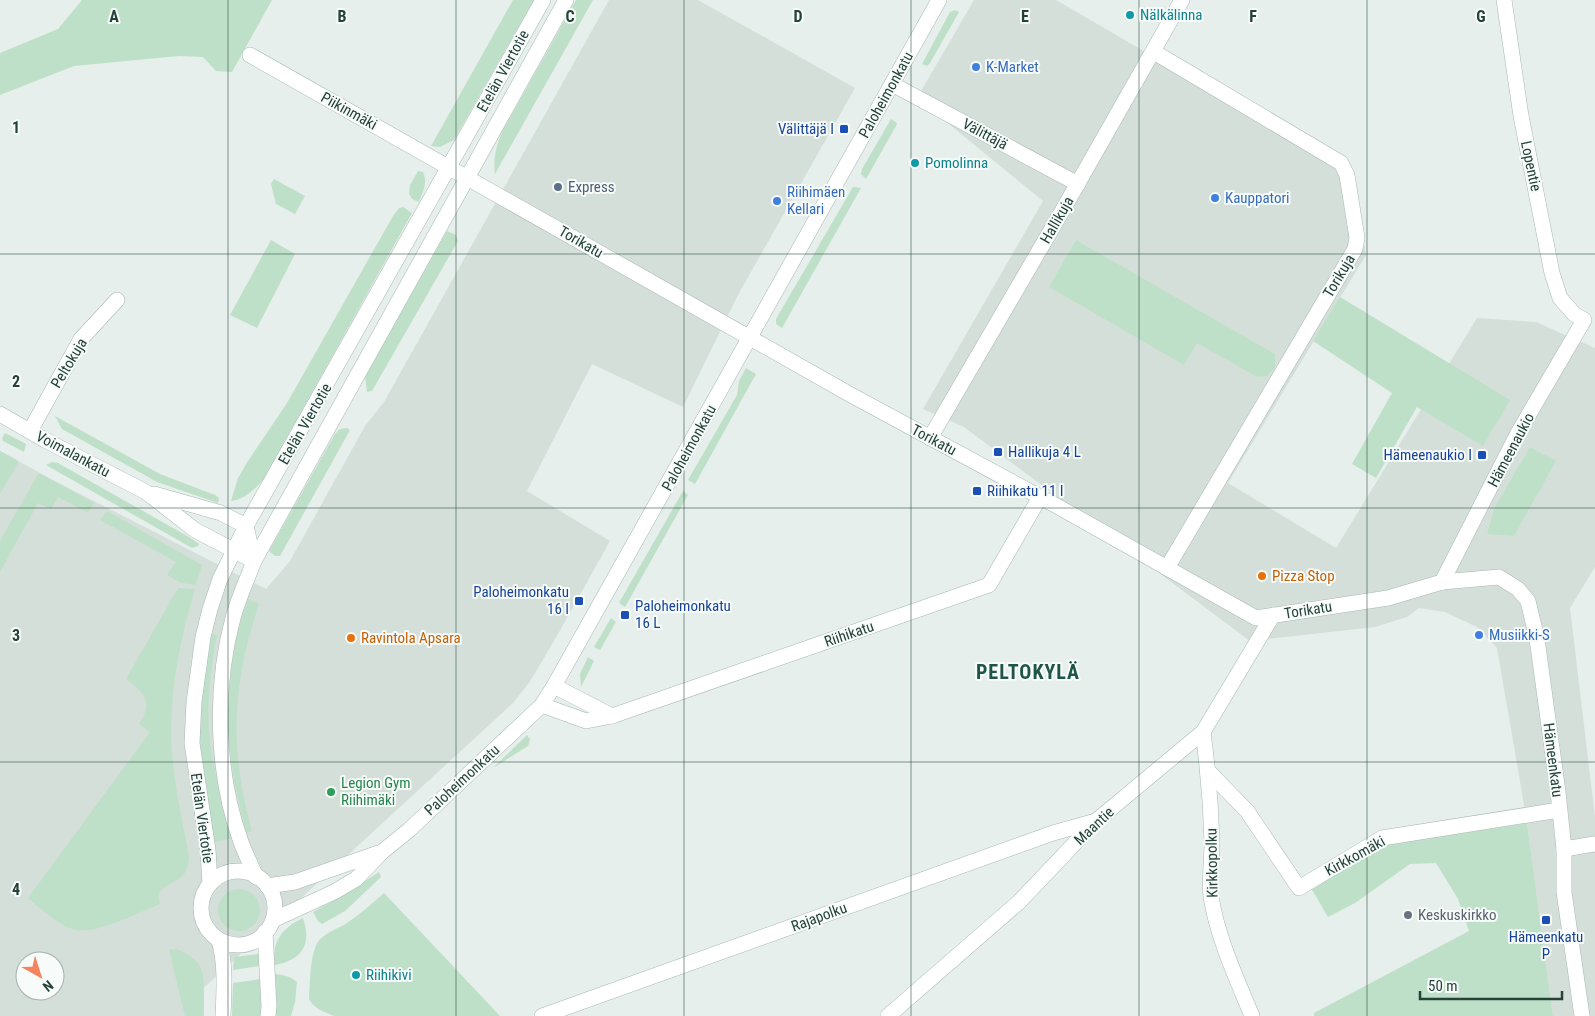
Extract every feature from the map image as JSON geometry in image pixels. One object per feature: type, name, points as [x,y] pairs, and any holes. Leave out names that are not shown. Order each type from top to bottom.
[{"type":"street","name":"Etelän Viertotie","points":[[210,884],[208,850],[192,743],[194,702],[203,636],[220,579],[246,526],[543,0]]},
{"type":"street","name":"Etelän Viertotie","points":[[261,881],[241,842],[229,796],[220,721],[227,646],[233,617],[254,561],[566,0]]},
{"type":"street","name":"Paloheimonkatu","points":[[269,926],[356,879],[382,852],[409,830],[542,705],[939,0]]},
{"type":"street","name":"Hallikuja","points":[[930,438],[1154,52],[1182,0]]},
{"type":"street","name":"Lopentie","points":[[1504,0],[1521,116],[1552,273],[1560,298],[1574,314],[1589,322]]},
{"type":"street","name":"Torikuja","points":[[1154,52],[1342,162],[1347,175],[1358,238],[1355,249],[1167,568]]},
{"type":"street","name":"Piikinmäki","points":[[250,55],[448,168]]},
{"type":"street","name":"Välittäjä","points":[[892,84],[1078,184]]},
{"type":"street","name":"Torikatu","points":[[448,168],[750,338],[930,438],[1040,496],[1256,618],[1388,598],[1442,582]]},
{"type":"street","name":"Peltokuja","points":[[30,431],[81,339],[117,300]]},
{"type":"street","name":"Hämeenaukio","points":[[1442,582],[1518,433],[1589,322]]},
{"type":"street","name":"Voimalankatu","points":[[0,414],[146,492],[195,530],[254,561]]},
{"type":"street","name":"Voimalankatu","points":[[146,492],[221,513],[246,526]]},
{"type":"street","name":"Riihikatu","points":[[542,705],[586,721],[612,716],[989,586],[1040,496]]},
{"type":"street","points":[[246,526],[254,561]]},
{"type":"street","name":"Hämeenkatu","points":[[1442,582],[1499,577],[1518,589],[1528,601],[1537,639],[1564,849],[1564,892],[1582,1016]]},
{"type":"street","name":"Maantie","points":[[888,1016],[1019,902],[1096,821],[1203,732],[1273,615]]},
{"type":"street","points":[[554,686],[612,716]]},
{"type":"street","name":"Kirkkopolku","points":[[1203,732],[1208,772],[1212,845],[1211,894],[1216,921],[1247,1015]]},
{"type":"street","name":"Kirkkomäki","points":[[1208,772],[1247,811],[1299,888],[1382,838],[1559,810]]},
{"type":"street","name":"Rajapolku","points":[[542,1016],[1053,833],[1096,821]]},
{"type":"street","points":[[1564,849],[1595,844]]},
{"type":"street","name":"Paloheimonkatu","points":[[261,881],[295,882],[382,852]]},
{"type":"street","points":[[268,1016],[269,926],[274,913],[273,899],[261,881],[242,872],[228,873],[221,876],[210,884],[206,890],[201,904],[202,918],[209,931],[220,940],[240,945],[254,941],[269,926]]},
{"type":"street","points":[[220,940],[223,952],[224,1016]]},
{"type":"shaded area","points":[[609,0],[698,0],[855,88],[738,295],[683,407],[592,364],[527,491],[610,541],[531,680],[514,702],[197,994],[195,1016],[0,1016],[0,451],[266,589],[290,561],[365,426],[384,402]]},
{"type":"shaded area","points":[[974,0],[1056,0],[1142,50],[1347,161],[1366,255],[1228,483],[1336,548],[1477,318],[1536,322],[1595,348],[1595,567],[1570,608],[1595,817],[1595,1016],[1553,1016],[1526,816],[1497,648],[1477,627],[1445,612],[1419,608],[1407,617],[1375,627],[1250,641],[964,427],[923,409],[1043,201],[917,98]]},
{"type":"green space","points":[[82,0],[272,0],[232,72],[216,71],[203,57],[179,56],[74,66],[0,95],[0,53],[58,29]]},
{"type":"green space","points":[[513,0],[534,0],[454,140],[440,147],[431,146]]},
{"type":"green space","points":[[576,0],[593,0],[495,174],[494,163],[502,132]]},
{"type":"green space","points":[[955,10],[959,12],[930,63],[927,66],[922,64],[950,12]]},
{"type":"green space","points":[[891,119],[897,123],[896,126],[866,179],[861,174],[862,169]]},
{"type":"green space","points":[[418,171],[423,172],[425,180],[419,202],[412,199],[409,194],[410,185]]},
{"type":"green space","points":[[274,179],[305,196],[295,214],[276,204],[271,184]]},
{"type":"green space","points":[[853,187],[861,188],[782,328],[776,324],[776,319]]},
{"type":"green space","points":[[403,207],[412,213],[264,479],[245,496],[231,501],[238,478],[287,403],[393,216],[399,208]]},
{"type":"green space","points":[[447,231],[456,235],[458,241],[372,391],[367,392],[365,376]]},
{"type":"green space","points":[[271,240],[295,254],[257,328],[230,315]]},
{"type":"green space","points":[[1076,240],[1275,354],[1275,367],[1267,376],[1257,377],[1197,343],[1184,365],[1049,287]]},
{"type":"green space","points":[[1340,297],[1510,400],[1483,446],[1417,407],[1376,478],[1352,464],[1392,393],[1313,341]]},
{"type":"green space","points":[[746,368],[756,374],[695,484],[688,480],[737,395],[739,381]]},
{"type":"green space","points":[[55,416],[160,474],[215,495],[219,498],[218,503],[157,482],[62,429]]},
{"type":"green space","points":[[347,428],[350,430],[280,556],[275,556],[269,551],[335,434],[340,429]]},
{"type":"green space","points":[[5,433],[26,444],[24,452],[3,441],[2,438]]},
{"type":"green space","points":[[1530,447],[1556,461],[1514,536],[1487,534],[1495,507]]},
{"type":"green space","points":[[0,451],[17,460],[18,463],[0,494]]},
{"type":"green space","points":[[52,462],[58,463],[189,537],[199,544],[198,546],[192,548],[46,465]]},
{"type":"green space","points":[[38,474],[94,503],[88,513],[58,497],[51,509],[38,503],[0,572],[0,541]]},
{"type":"green space","points":[[683,491],[688,495],[625,607],[619,603]]},
{"type":"green space","points":[[107,511],[202,565],[196,585],[181,583],[167,575],[176,562],[100,520]]},
{"type":"green space","points":[[178,588],[195,589],[175,675],[172,719],[173,763],[189,858],[187,867],[180,878],[161,890],[159,896],[160,904],[103,927],[81,931],[72,929],[54,919],[28,898],[150,732],[139,724],[146,709],[145,698],[126,679]]},
{"type":"green space","points":[[248,599],[259,604],[243,662],[237,717],[240,772],[252,831],[246,833],[234,782],[227,722],[232,663],[237,632]]},
{"type":"green space","points":[[611,618],[616,622],[600,650],[594,647]]},
{"type":"green space","points":[[212,634],[217,635],[210,683],[210,744],[232,838],[213,843],[203,780],[200,744],[202,697]]},
{"type":"green space","points":[[588,657],[594,661],[581,687],[580,674]]},
{"type":"green space","points":[[527,735],[530,739],[528,746],[493,768]]},
{"type":"green space","points":[[1527,823],[1553,1016],[1314,1016],[1314,1013],[1469,931],[1458,899],[1436,863],[1410,864],[1355,903],[1328,917],[1311,888],[1383,845]]},
{"type":"green space","points":[[379,872],[381,877],[345,911],[322,924],[318,921],[313,912],[349,892]]},
{"type":"green space","points":[[243,889],[251,892],[257,898],[260,910],[257,922],[251,928],[235,931],[227,928],[221,922],[218,906],[221,898],[227,892]]},
{"type":"green space","points":[[384,893],[500,1016],[334,1016],[314,1005],[309,999],[310,977],[313,953],[318,942],[328,933],[357,916]]},
{"type":"green space","points":[[303,918],[306,936],[302,950],[292,959],[275,965],[275,949],[280,937],[289,926]]},
{"type":"green space","points":[[176,949],[190,956],[201,968],[204,984],[204,1016],[185,1016],[169,950]]},
{"type":"green space","points":[[258,954],[260,966],[233,970],[234,957]]},
{"type":"green space","points":[[275,974],[287,976],[297,982],[295,1002],[291,1016],[276,1016]]},
{"type":"green space","points":[[261,979],[261,1016],[232,1016],[233,983]]},
{"type":"place","name":"Nälkälinna","points":[[1130,15]]},
{"type":"place","name":"K-Market","points":[[976,67]]},
{"type":"place","name":"Välittäjä I","points":[[844,129]]},
{"type":"place","name":"Pomolinna","points":[[915,163]]},
{"type":"place","name":"Express","points":[[558,187]]},
{"type":"place","name":"Kauppatori","points":[[1215,198]]},
{"type":"place","name":"Riihimäen Kellari","points":[[777,201]]},
{"type":"place","name":"Hallikuja 4 L","points":[[998,452]]},
{"type":"place","name":"Hämeenaukio I","points":[[1482,455]]},
{"type":"place","name":"Riihikatu 11 I","points":[[977,491]]},
{"type":"place","name":"Pizza Stop","points":[[1262,576]]},
{"type":"place","name":"Paloheimonkatu 16 I","points":[[579,601]]},
{"type":"place","name":"Paloheimonkatu 16 L","points":[[625,615]]},
{"type":"place","name":"Musiikki-S","points":[[1479,635]]},
{"type":"place","name":"Ravintola Apsara","points":[[351,638]]},
{"type":"place","name":"Legion Gym Riihimäki","points":[[331,792]]},
{"type":"place","name":"Keskuskirkko","points":[[1408,915]]},
{"type":"place","name":"Hämeenkatu P","points":[[1546,920]]},
{"type":"place","name":"Riihikivi","points":[[356,975]]},
{"type":"district","name":"PELTOKYLÄ","points":[[1028,672]]}]
